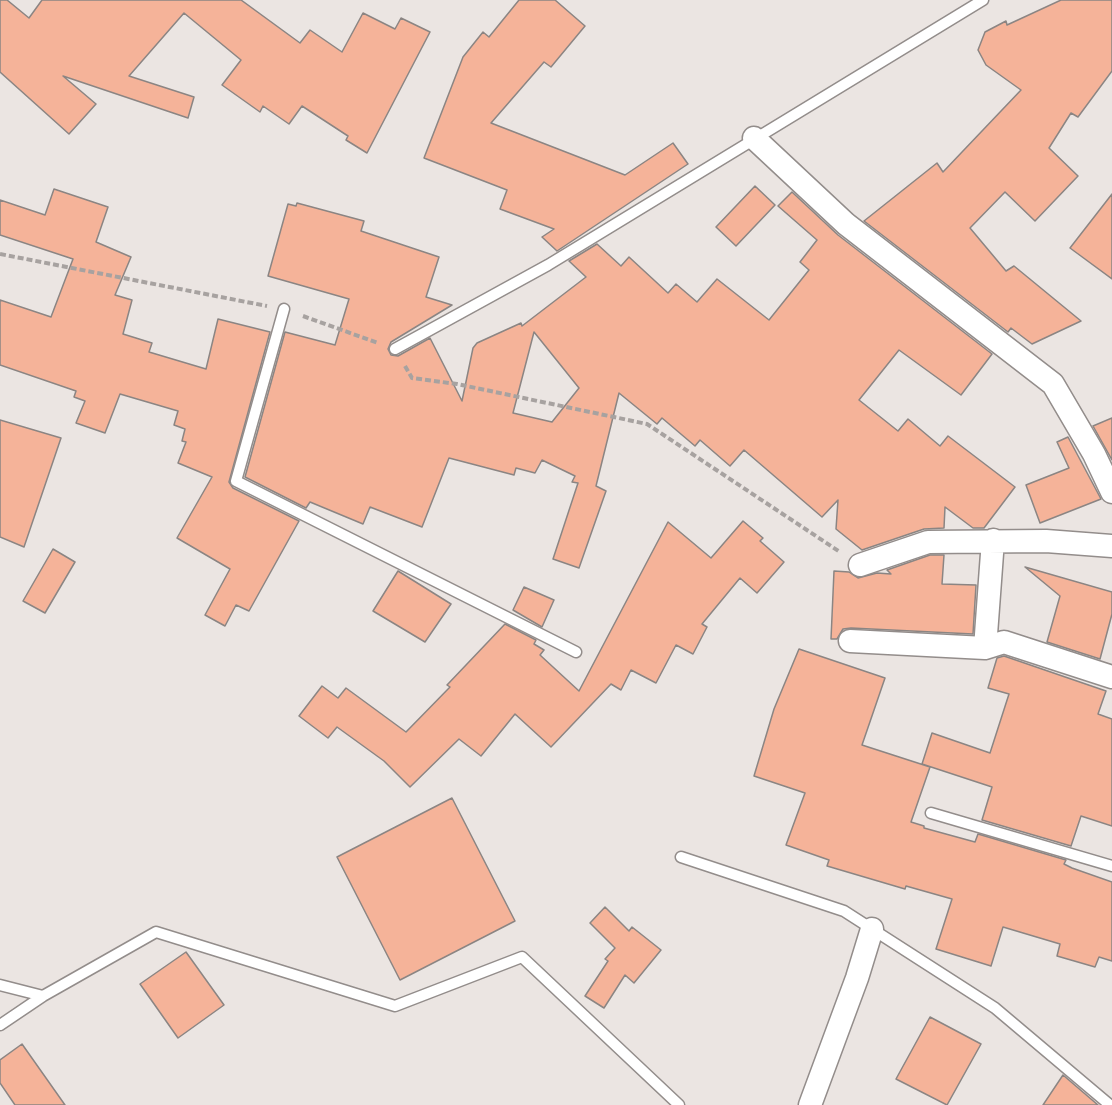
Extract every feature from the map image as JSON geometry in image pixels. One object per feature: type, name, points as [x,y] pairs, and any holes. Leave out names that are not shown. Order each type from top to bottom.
[{"type":"street","points":[[754,138],[846,224],[1053,384],[1094,454],[1112,492]]},
{"type":"street","points":[[985,648],[993,540]]},
{"type":"street","points":[[860,566],[928,542],[993,540],[1112,546]]},
{"type":"street","points":[[850,641],[985,648],[1004,642],[1112,677]]},
{"type":"street","points":[[810,1105],[857,978],[872,929]]},
{"type":"lane","points":[[395,349],[548,265],[983,0]]},
{"type":"lane","points":[[284,309],[236,481],[465,594],[576,652]]},
{"type":"lane","points":[[931,813],[1112,866]]},
{"type":"lane","points":[[681,857],[844,911],[995,1008],[1110,1105]]},
{"type":"lane","points":[[0,1025],[43,996],[156,932],[395,1006],[522,957],[679,1105]]},
{"type":"lane","points":[[0,985],[43,996]]},
{"type":"path","points":[[0,254],[284,309],[395,349],[412,378],[457,384],[646,424],[860,566]]},
{"type":"building","points":[[0,0],[7,0],[29,18],[42,0],[241,0],[300,43],[310,30],[342,52],[363,13],[395,29],[401,18],[430,32],[367,153],[346,140],[348,136],[302,106],[289,124],[263,106],[260,112],[222,85],[241,60],[184,13],[129,76],[194,97],[188,118],[63,76],[96,104],[69,134],[0,72]]},
{"type":"building","points":[[519,0],[555,0],[585,26],[551,67],[544,62],[491,123],[625,175],[673,143],[688,164],[557,251],[542,237],[554,229],[500,209],[507,190],[424,158],[463,57],[483,32],[489,37]]},
{"type":"building","points":[[1061,0],[1112,0],[1112,71],[1078,117],[1071,113],[1049,148],[1078,176],[1035,221],[1005,192],[970,228],[1006,271],[1014,266],[1081,321],[1032,344],[1011,328],[1008,332],[864,221],[937,163],[943,172],[1021,90],[986,65],[978,50],[985,32],[1006,21],[1007,25]]},
{"type":"building","points":[[755,186],[775,205],[736,246],[716,227]]},
{"type":"building","points":[[54,189],[108,207],[96,242],[131,257],[115,295],[132,300],[123,334],[152,343],[149,352],[206,369],[218,319],[270,332],[229,482],[233,488],[299,521],[249,611],[236,605],[225,626],[205,615],[230,569],[177,538],[212,477],[178,463],[186,442],[182,441],[185,429],[174,425],[178,411],[120,394],[105,433],[76,423],[85,401],[74,397],[76,391],[0,365],[0,300],[51,317],[73,259],[0,235],[0,200],[45,215]]},
{"type":"building","points":[[792,192],[838,235],[992,354],[961,395],[899,350],[859,400],[898,431],[908,419],[940,446],[948,436],[1015,487],[984,528],[973,528],[945,507],[944,528],[924,529],[862,550],[836,529],[838,500],[822,517],[744,450],[730,466],[700,440],[695,446],[662,418],[657,424],[619,393],[596,486],[606,491],[579,568],[553,559],[578,483],[572,482],[575,476],[542,460],[535,473],[516,468],[514,475],[449,458],[422,527],[370,507],[363,524],[310,502],[306,508],[245,477],[285,332],[335,345],[349,299],[268,276],[288,204],[296,206],[297,203],[364,221],[361,231],[439,257],[426,297],[452,305],[391,342],[388,349],[391,355],[398,356],[430,338],[462,401],[473,348],[477,343],[521,323],[522,326],[586,277],[569,261],[597,244],[621,266],[629,257],[668,293],[676,284],[697,302],[717,279],[769,320],[809,270],[800,262],[817,240],[778,206]],"holes":[[[534,332],[579,388],[552,422],[513,413]]]},
{"type":"building","points":[[1112,194],[1112,279],[1070,248]]},
{"type":"building","points":[[1112,418],[1112,460],[1093,426]]},
{"type":"building","points":[[0,420],[61,438],[24,547],[0,537]]},
{"type":"building","points":[[1068,437],[1101,499],[1040,523],[1026,485],[1069,468],[1057,442]]},
{"type":"building","points":[[743,521],[763,538],[760,541],[784,562],[757,593],[740,578],[702,624],[707,627],[693,654],[676,645],[656,683],[631,670],[621,690],[611,684],[551,747],[515,714],[481,756],[459,739],[410,787],[384,761],[337,727],[328,738],[299,716],[322,686],[338,698],[346,688],[406,732],[450,687],[447,685],[505,624],[536,640],[534,644],[544,650],[540,655],[579,691],[668,522],[711,558]]},
{"type":"building","points":[[53,549],[75,562],[45,613],[23,601]]},
{"type":"building","points":[[930,555],[944,555],[942,584],[976,585],[973,634],[851,628],[843,629],[837,639],[831,639],[834,571],[849,572],[858,578],[877,573],[891,574],[887,570]]},
{"type":"building","points":[[1025,567],[1112,592],[1112,614],[1100,659],[1047,642],[1060,596]]},
{"type":"building","points":[[398,571],[451,604],[425,642],[373,611]]},
{"type":"building","points":[[524,587],[554,600],[542,627],[513,610]]},
{"type":"building","points":[[799,649],[885,678],[862,745],[930,767],[911,822],[924,826],[924,828],[975,842],[978,834],[1066,860],[1064,864],[1072,868],[1112,882],[1112,961],[1099,957],[1095,967],[1057,956],[1060,944],[1003,927],[991,966],[936,949],[952,899],[906,886],[905,889],[827,866],[829,860],[786,845],[805,793],[754,776],[774,709]]},
{"type":"building","points":[[1004,656],[1106,691],[1098,714],[1112,719],[1112,826],[1081,816],[1071,846],[982,820],[992,787],[922,764],[932,733],[990,753],[1009,694],[988,688],[997,658]]},
{"type":"building","points":[[452,798],[515,921],[400,980],[337,857]]},
{"type":"building","points":[[605,907],[629,931],[632,927],[661,950],[634,983],[625,975],[604,1008],[585,996],[608,961],[605,959],[615,948],[590,923]]},
{"type":"building","points":[[186,952],[224,1005],[178,1038],[140,984]]},
{"type":"building","points":[[930,1017],[981,1044],[947,1105],[896,1079]]},
{"type":"building","points":[[22,1044],[65,1105],[15,1105],[0,1083],[0,1060]]},
{"type":"building","points":[[1063,1075],[1098,1105],[1043,1105]]}]
